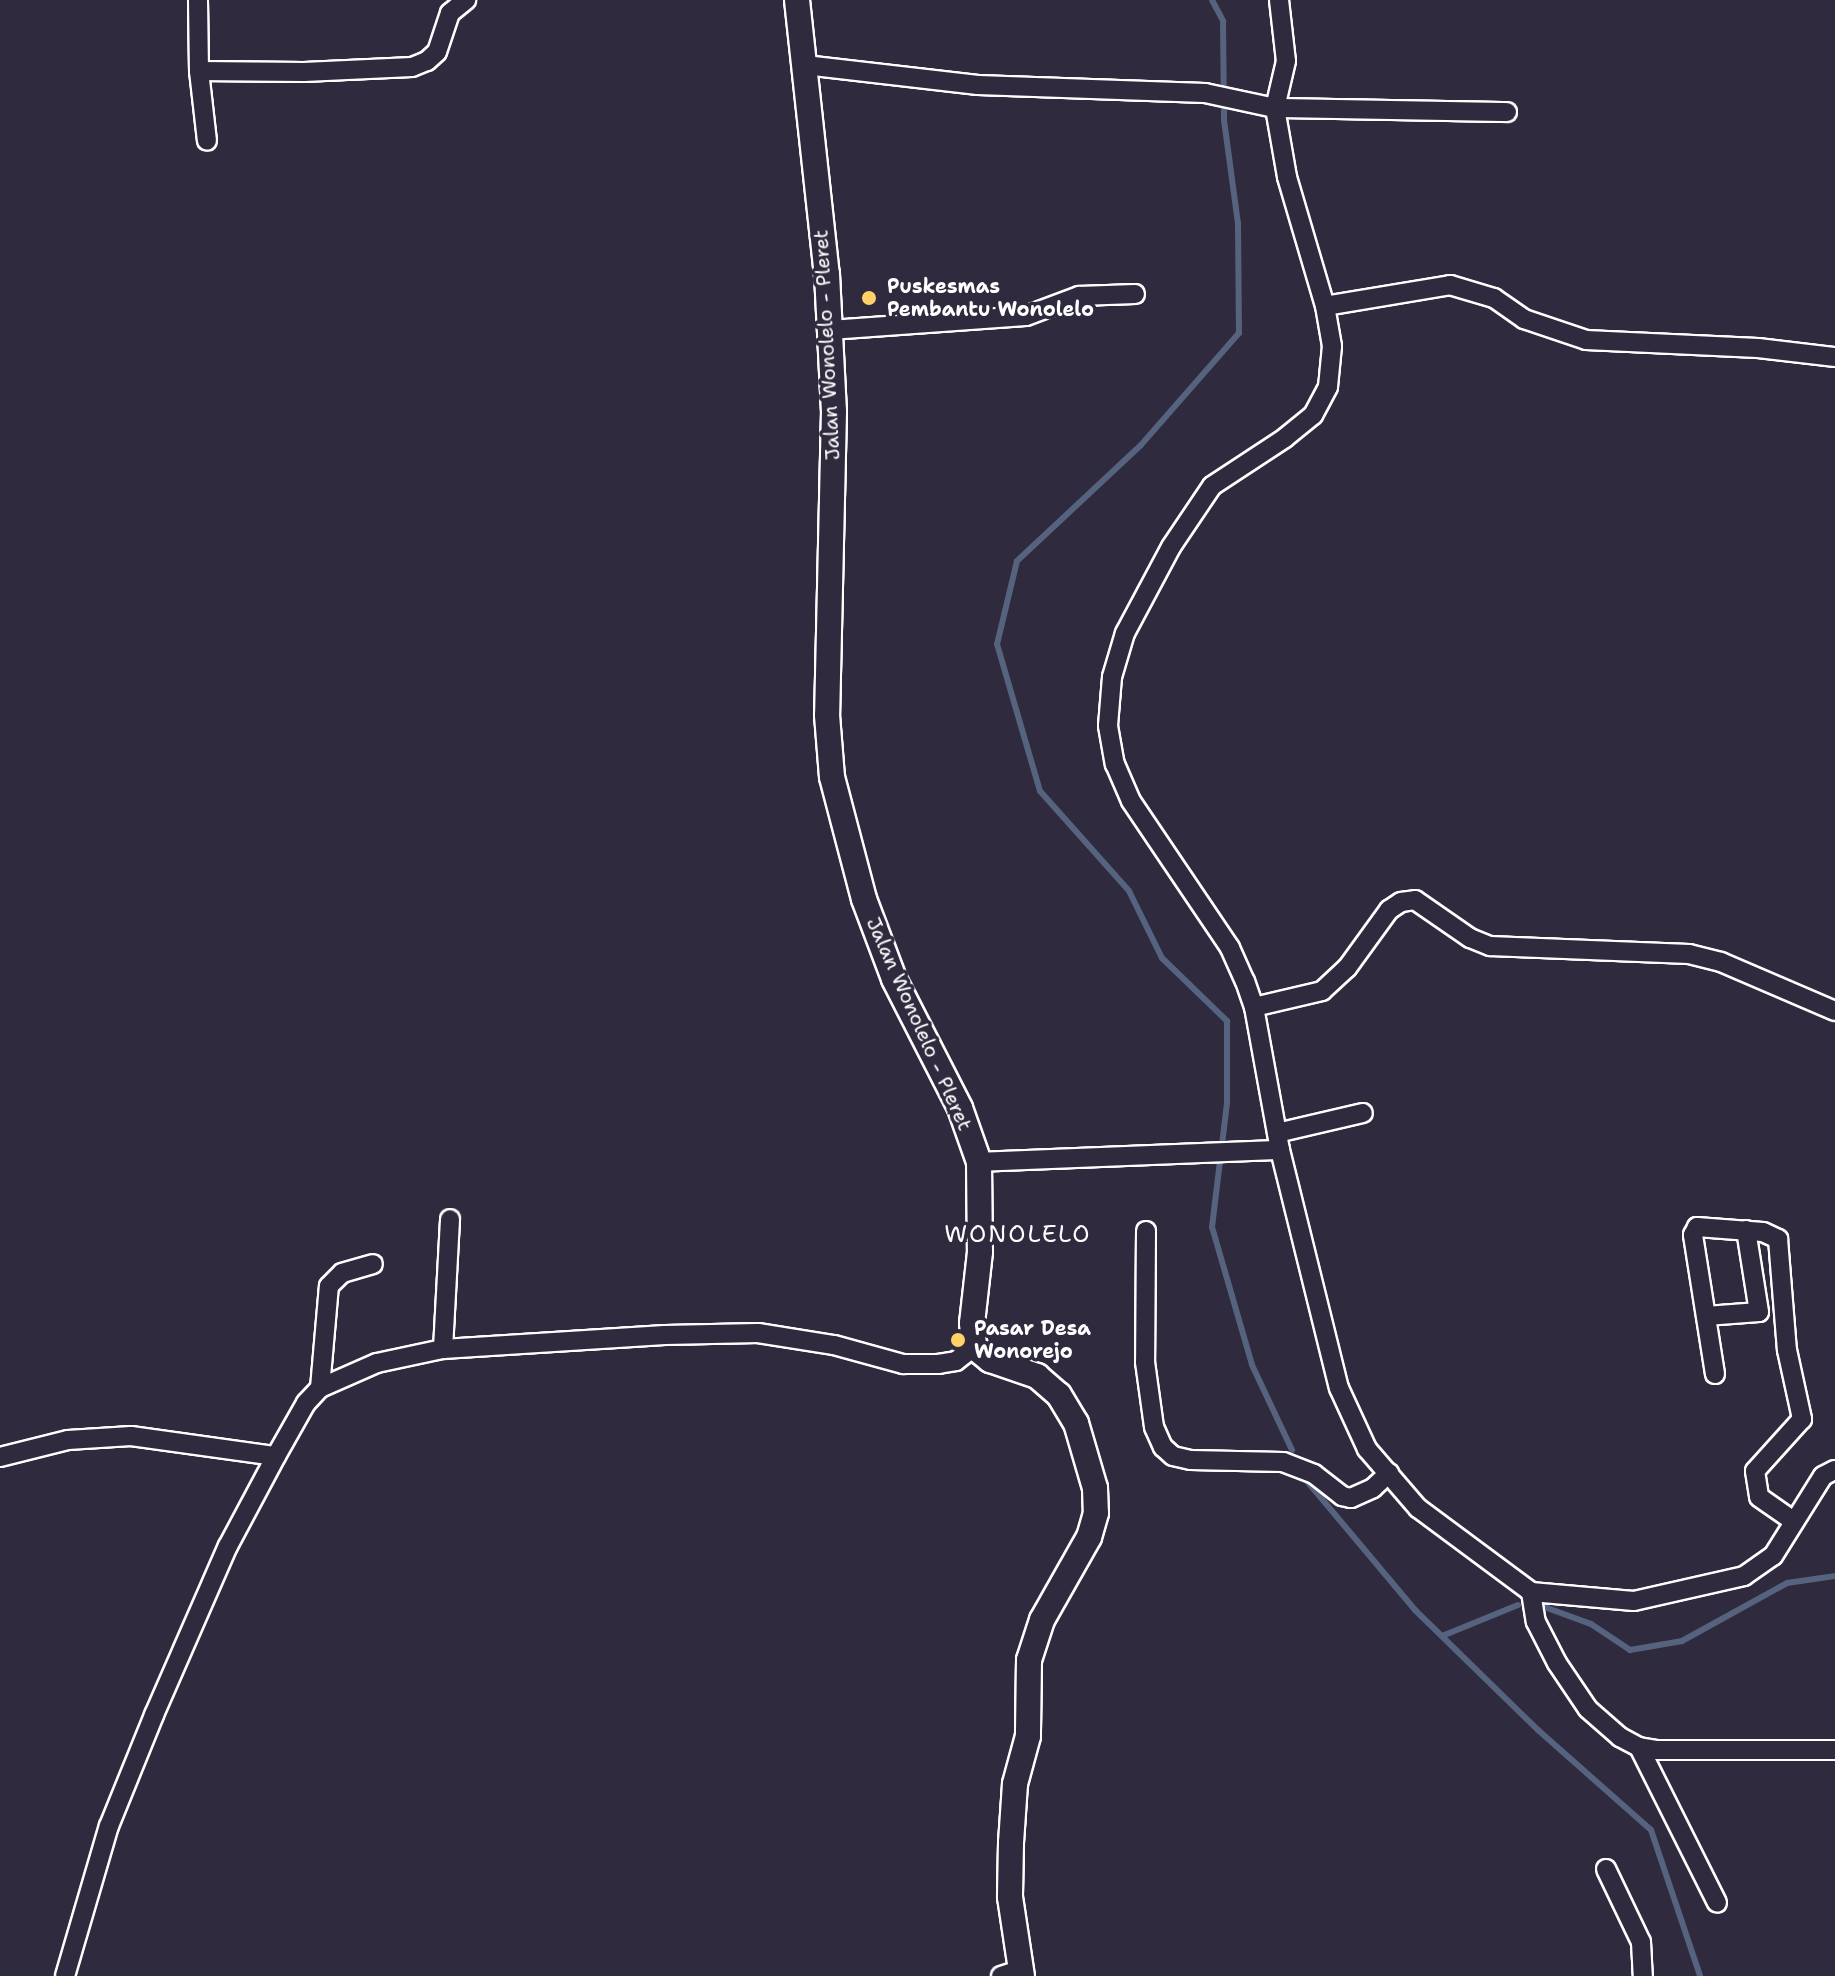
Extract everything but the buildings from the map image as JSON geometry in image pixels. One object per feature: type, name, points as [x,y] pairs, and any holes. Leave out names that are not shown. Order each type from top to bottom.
[{"type":"main road","name":"Jalan Wonolelo - Pleret","points":[[797,0],[830,330],[834,411],[827,715],[832,777],[845,839],[884,952],[960,1108],[979,1162],[980,1252],[972,1323],[974,1347]]},
{"type":"main road","points":[[974,1347],[990,1360],[1037,1376],[1059,1395],[1076,1423],[1095,1488],[1096,1513],[1089,1537],[1042,1620],[1029,1660],[1028,1736],[1015,1784],[1011,1843],[1010,1897],[1015,1974]]},
{"type":"street","points":[[198,0],[199,71],[207,141]]},
{"type":"street","points":[[199,71],[304,72],[412,67],[437,52],[450,13],[466,0]]},
{"type":"street","points":[[1279,0],[1286,61],[1275,108],[1287,177],[1325,306],[1332,346],[1328,387],[1313,415],[1285,438],[1212,486],[1171,547],[1125,633],[1112,677],[1108,726],[1115,764],[1131,801],[1230,948],[1254,1007],[1279,1141],[1339,1388],[1367,1449],[1418,1508],[1531,1592],[1634,1601],[1744,1576],[1773,1556],[1792,1520],[1823,1476],[1835,1470]]},
{"type":"street","points":[[805,65],[1005,87],[1205,93],[1275,108],[1507,112]]},
{"type":"street","points":[[1325,306],[1450,285],[1494,298],[1524,319],[1586,340],[1758,348],[1835,357]]},
{"type":"street","points":[[830,330],[1026,316],[1079,296],[1135,294]]},
{"type":"street","points":[[1254,1007],[1322,991],[1347,968],[1389,910],[1401,902],[1415,900],[1470,938],[1490,946],[1689,954],[1721,962],[1835,1011]]},
{"type":"street","points":[[979,1162],[1230,1149],[1279,1141],[1363,1113]]},
{"type":"street","points":[[443,1349],[450,1219]]},
{"type":"street","points":[[1715,1374],[1693,1235],[1697,1227],[1746,1230],[1778,1239],[1787,1350],[1802,1419],[1755,1471],[1759,1497],[1792,1520]]},
{"type":"street","points":[[1706,1316],[1759,1312],[1746,1230]]},
{"type":"street","points":[[1146,1231],[1145,1362],[1154,1427],[1163,1447],[1173,1456],[1191,1460],[1283,1462],[1314,1474],[1342,1496],[1351,1498],[1373,1488],[1389,1473]]},
{"type":"street","points":[[320,1388],[329,1286],[342,1273],[373,1264]]},
{"type":"street","points":[[65,1976],[109,1826],[154,1715],[228,1546],[306,1403],[320,1388],[377,1363],[443,1349],[665,1335],[758,1333],[834,1345],[903,1364],[956,1361],[974,1347]]},
{"type":"street","points":[[0,1457],[68,1440],[131,1436],[276,1456]]},
{"type":"street","points":[[1531,1592],[1541,1634],[1588,1709],[1620,1737],[1639,1747],[1835,1750]]},
{"type":"street","points":[[1639,1747],[1717,1903]]},
{"type":"street","points":[[1606,1869],[1638,1934],[1643,1976]]},
{"type":"waterway","points":[[1212,0],[1223,21],[1224,120],[1238,223],[1239,333],[1141,445],[1017,561],[997,644],[1040,791],[1129,891],[1162,958],[1227,1021],[1227,1103],[1212,1227],[1252,1365],[1292,1450]]},
{"type":"waterway","points":[[1306,1480],[1415,1610],[1538,1730],[1651,1830],[1700,1976]]},
{"type":"waterway","points":[[1539,1605],[1591,1624],[1630,1650],[1682,1641],[1787,1583],[1835,1576]]},
{"type":"waterway","points":[[1442,1636],[1518,1605]]},
{"type":"place","name":"Puskesmas Pembantu Wonolelo","points":[[869,298]]},
{"type":"place","name":"Pasar Desa Wonorejo","points":[[958,1340]]},
{"type":"district","name":"WONOLELO","points":[[1018,1235]]}]
